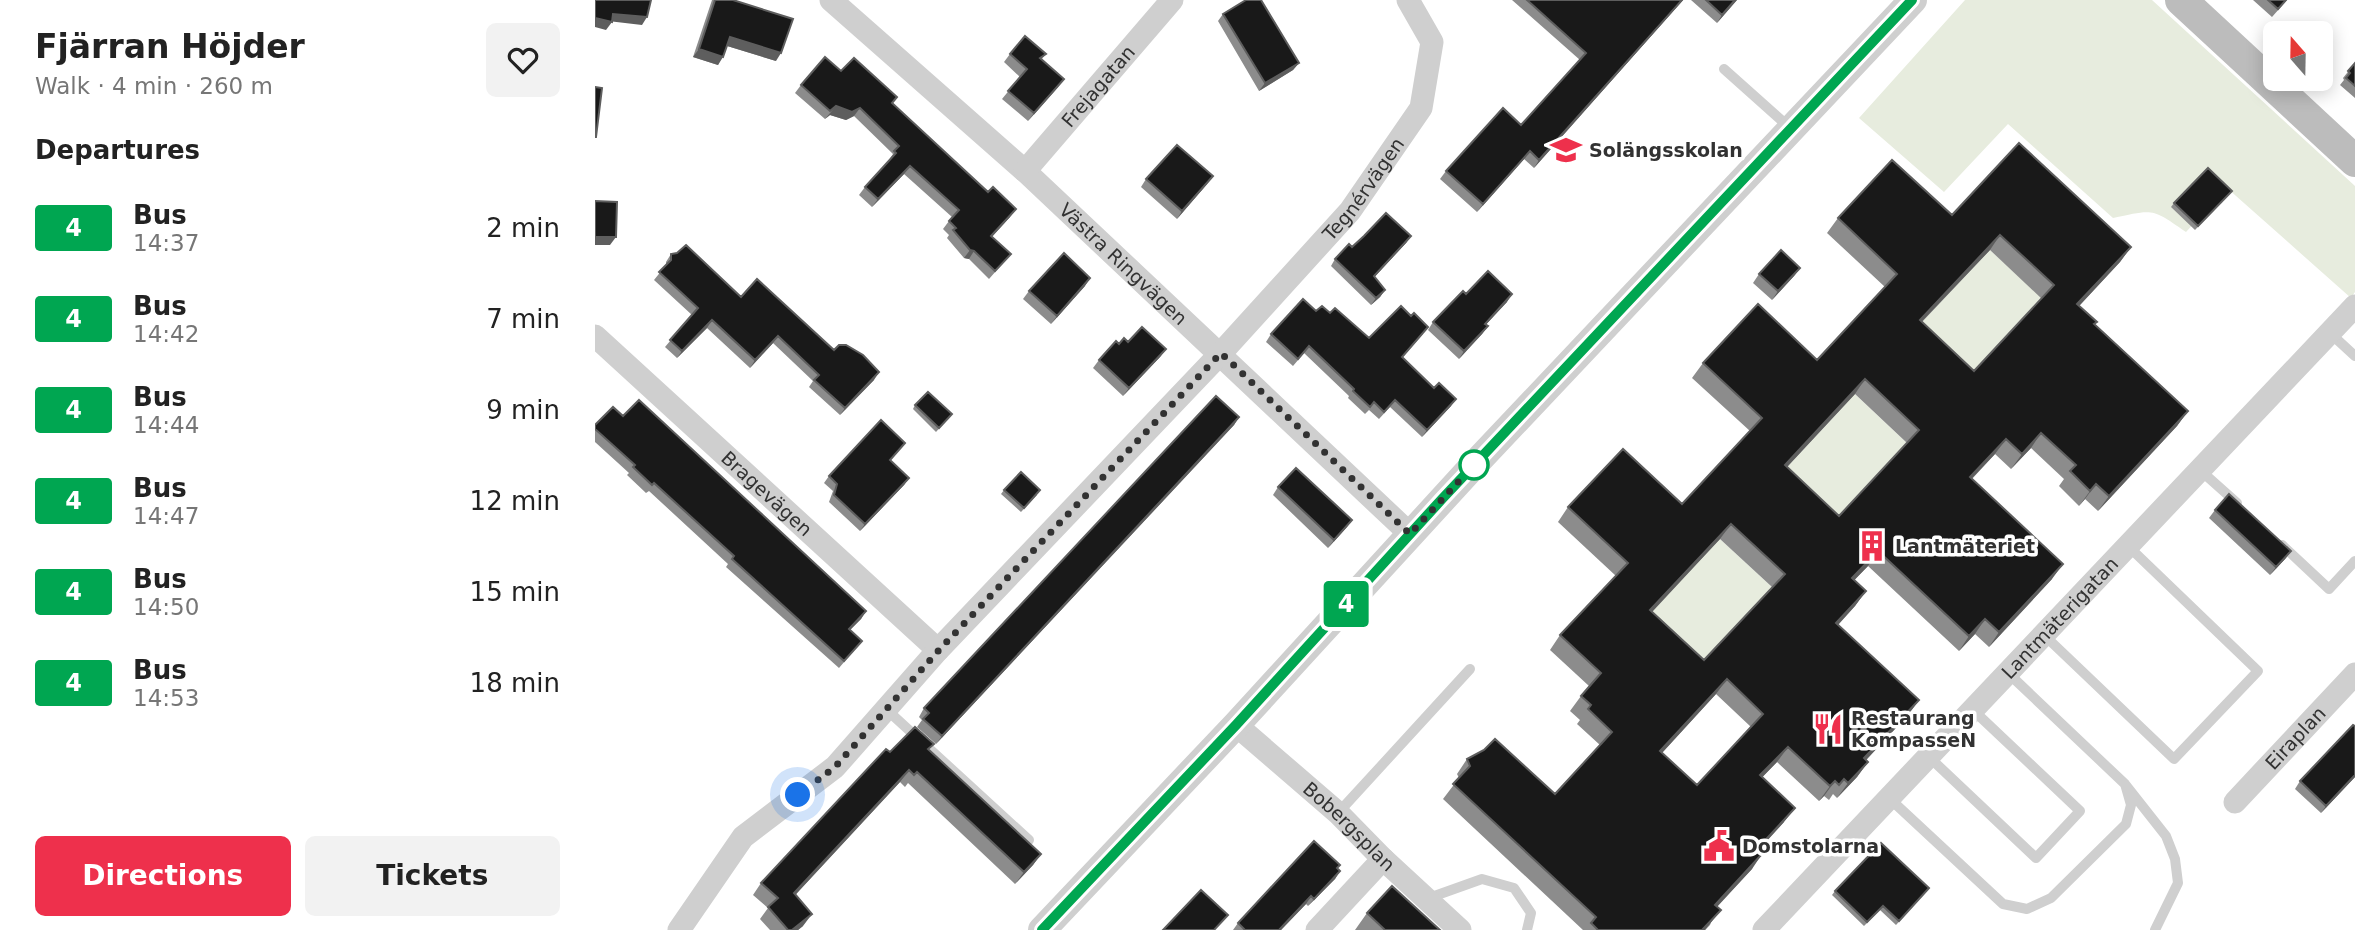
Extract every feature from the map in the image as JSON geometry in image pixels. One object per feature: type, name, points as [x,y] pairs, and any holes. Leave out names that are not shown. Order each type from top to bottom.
[{"type":"main road","points":[[2181,0],[2355,161]]},
{"type":"street","name":"Västra Ringvägen","points":[[831,0],[1025,171],[1410,534]]},
{"type":"street","name":"Frejagatan","points":[[1025,171],[1172,0]]},
{"type":"street","name":"Tegnérvägen","points":[[679,930],[743,837],[835,767],[939,650],[1221,353],[1350,211],[1421,108],[1432,42],[1408,0]]},
{"type":"street","points":[[1042,930],[1791,129],[1906,2]]},
{"type":"street","name":"Lantmäterigatan","points":[[1765,930],[2355,306]]},
{"type":"street","name":"Bragevägen","points":[[595,336],[939,650]]},
{"type":"street","name":"Eiraplan","points":[[2235,802],[2352,683]]},
{"type":"street","name":"Bobergsplan","points":[[1236,725],[1338,813],[1460,930]]},
{"type":"street","points":[[1317,930],[1383,859]]},
{"type":"lane","points":[[1724,69],[1791,129]]},
{"type":"lane","points":[[2330,332],[2355,356]]},
{"type":"lane","points":[[2200,470],[2250,516]]},
{"type":"lane","points":[[2270,534],[2329,589],[2355,561]]},
{"type":"lane","points":[[2044,635],[2174,759],[2258,671],[2127,546]]},
{"type":"lane","points":[[1338,813],[1471,669]]},
{"type":"lane","points":[[2008,673],[2125,784],[2166,836],[2175,859],[2178,883],[2155,930]]},
{"type":"lane","points":[[887,710],[1029,840]]},
{"type":"lane","points":[[1928,756],[2036,858],[2080,811],[1973,710]]},
{"type":"lane","points":[[1889,798],[2003,904],[2027,909],[2051,898],[2126,824],[2131,805],[2125,784]]},
{"type":"lane","points":[[1426,899],[1482,878],[1514,888],[1531,913],[1527,930]]},
{"type":"shaded area","points":[[1965,0],[2152,0],[2355,186],[2355,292],[2351,298],[2227,188],[2186,232],[2166,218],[2152,213],[2113,218],[2008,124],[1944,192],[1859,118]]},
{"type":"shaded area","points":[[1976,237],[2044,300],[1964,386],[1908,309],[1922,321],[1976,264]]},
{"type":"shaded area","points":[[1841,381],[1909,445],[1829,531],[1773,453],[1788,466],[1842,408]]},
{"type":"shaded area","points":[[1706,526],[1774,589],[1694,675],[1639,597]]},
{"type":"building","points":[[595,0],[651,0],[647,17],[613,14],[612,22],[595,18]]},
{"type":"building","points":[[715,0],[733,0],[793,19],[781,53],[730,37],[723,57],[699,49]]},
{"type":"building","points":[[1246,0],[1261,0],[1299,63],[1265,83],[1223,14]]},
{"type":"building","points":[[1527,0],[1682,0],[1539,160],[1530,151],[1483,204],[1446,171],[1503,108],[1521,125],[1586,53]]},
{"type":"building","points":[[1706,0],[1735,0],[1722,15]]},
{"type":"building","points":[[2268,0],[2286,0],[2278,9]]},
{"type":"building","points":[[1025,36],[1046,54],[1040,58],[1064,79],[1034,113],[1008,91],[1027,69],[1010,54]]},
{"type":"building","points":[[825,57],[841,71],[854,58],[897,97],[892,103],[988,192],[993,187],[1016,209],[991,236],[1011,254],[995,271],[970,250],[953,230],[956,228],[949,221],[959,210],[910,166],[878,199],[865,187],[896,153],[894,151],[899,146],[860,108],[852,112],[836,106],[830,111],[801,85]]},
{"type":"building","points":[[2355,63],[2355,86],[2346,78]]},
{"type":"building","points":[[595,87],[602,88],[596,137],[595,137]]},
{"type":"building","name":"Lantmäteriet","points":[[2019,143],[2131,247],[2077,304],[2097,322],[2094,324],[2188,411],[2109,496],[2096,484],[2090,491],[2070,471],[2076,465],[2041,433],[2022,454],[2006,439],[1970,477],[2063,564],[1999,632],[1985,619],[1969,636],[1878,551],[1852,578],[1866,591],[1836,623],[1919,700],[1864,758],[1868,762],[1848,783],[1844,779],[1839,785],[1835,781],[1830,786],[1788,747],[1760,775],[1795,808],[1757,849],[1762,854],[1715,905],[1721,910],[1702,930],[1598,930],[1591,923],[1596,917],[1453,784],[1470,766],[1467,759],[1484,750],[1495,739],[1555,794],[1612,732],[1588,709],[1591,705],[1581,696],[1601,673],[1560,635],[1628,563],[1568,507],[1623,449],[1682,504],[1762,418],[1703,363],[1758,304],[1817,360],[1897,274],[1838,218],[1892,160],[1952,215]],"holes":[[[2000,235],[2054,285],[1974,371],[1920,320]],[[1865,379],[1919,430],[1839,516],[1785,465]],[[1731,524],[1785,574],[1704,660],[1650,610]],[[1727,679],[1763,714],[1697,785],[1660,751]]]},
{"type":"building","points":[[1177,145],[1213,176],[1182,211],[1146,179]]},
{"type":"building","points":[[2208,168],[2232,191],[2198,226],[2174,203]]},
{"type":"building","points":[[595,201],[617,202],[616,237],[595,237]]},
{"type":"building","points":[[1386,213],[1411,236],[1374,276],[1385,290],[1376,298],[1335,259],[1349,244],[1352,247]]},
{"type":"building","points":[[686,245],[741,297],[757,279],[834,350],[839,345],[846,345],[863,355],[879,372],[845,408],[814,380],[819,375],[778,336],[755,360],[712,320],[682,351],[670,340],[698,308],[659,272],[671,260],[671,254],[677,253]]},
{"type":"building","points":[[1781,250],[1800,268],[1778,291],[1759,274]]},
{"type":"building","points":[[1064,253],[1090,278],[1057,316],[1029,291]]},
{"type":"building","points":[[1488,271],[1512,294],[1485,324],[1488,326],[1464,351],[1433,322],[1463,291],[1466,294]]},
{"type":"building","points":[[1303,299],[1316,311],[1322,306],[1330,313],[1335,308],[1369,338],[1401,306],[1411,316],[1414,313],[1428,327],[1402,357],[1434,388],[1439,383],[1456,399],[1427,430],[1395,400],[1384,412],[1374,402],[1370,407],[1309,346],[1298,359],[1271,334]]},
{"type":"building","points":[[1142,327],[1166,349],[1129,388],[1099,360],[1116,341],[1119,344],[1124,338],[1128,342]]},
{"type":"building","points":[[928,392],[952,414],[939,428],[915,405]]},
{"type":"building","points":[[1216,396],[1239,417],[942,736],[923,719],[929,713],[924,708]]},
{"type":"building","points":[[639,400],[866,611],[849,629],[862,641],[844,661],[732,559],[734,556],[654,483],[652,485],[633,467],[635,465],[595,429],[595,425],[613,407],[623,416]]},
{"type":"building","points":[[881,420],[905,443],[890,460],[909,478],[865,524],[834,495],[837,484],[829,476]]},
{"type":"building","points":[[1296,468],[1352,520],[1334,540],[1278,487]]},
{"type":"building","points":[[1021,472],[1040,490],[1024,508],[1004,490]]},
{"type":"building","points":[[2229,494],[2291,551],[2276,567],[2215,510]]},
{"type":"building","points":[[2353,725],[2355,775],[2326,806],[2300,781]]},
{"type":"building","points":[[915,727],[934,744],[928,749],[1041,854],[1024,872],[917,772],[914,775],[909,770],[794,893],[812,914],[792,930],[788,930],[768,907],[778,898],[761,883],[886,749],[890,752]]},
{"type":"building","points":[[1314,841],[1340,865],[1337,868],[1340,871],[1314,899],[1311,896],[1279,930],[1245,930],[1238,923]]},
{"type":"building","points":[[1881,843],[1929,888],[1899,921],[1883,906],[1867,922],[1835,891]]},
{"type":"building","points":[[1392,886],[1440,930],[1385,930],[1367,913]]},
{"type":"building","points":[[1201,890],[1228,915],[1214,930],[1163,930]]},
{"type":"bus line","name":"4","points":[[1042,930],[1236,725],[1442,499],[1912,0]]},
{"type":"place","name":"Solängsskolan","points":[[1566,150]]},
{"type":"place","name":"Lantmäteriet","points":[[1872,546]]},
{"type":"place","name":"Restaurang KompasseN","points":[[1828,729]]},
{"type":"place","name":"Domstolarna","points":[[1719,846]]},
{"type":"route","points":[[798,795],[835,767],[939,650],[1221,353],[1410,534],[1474,465]]}]
